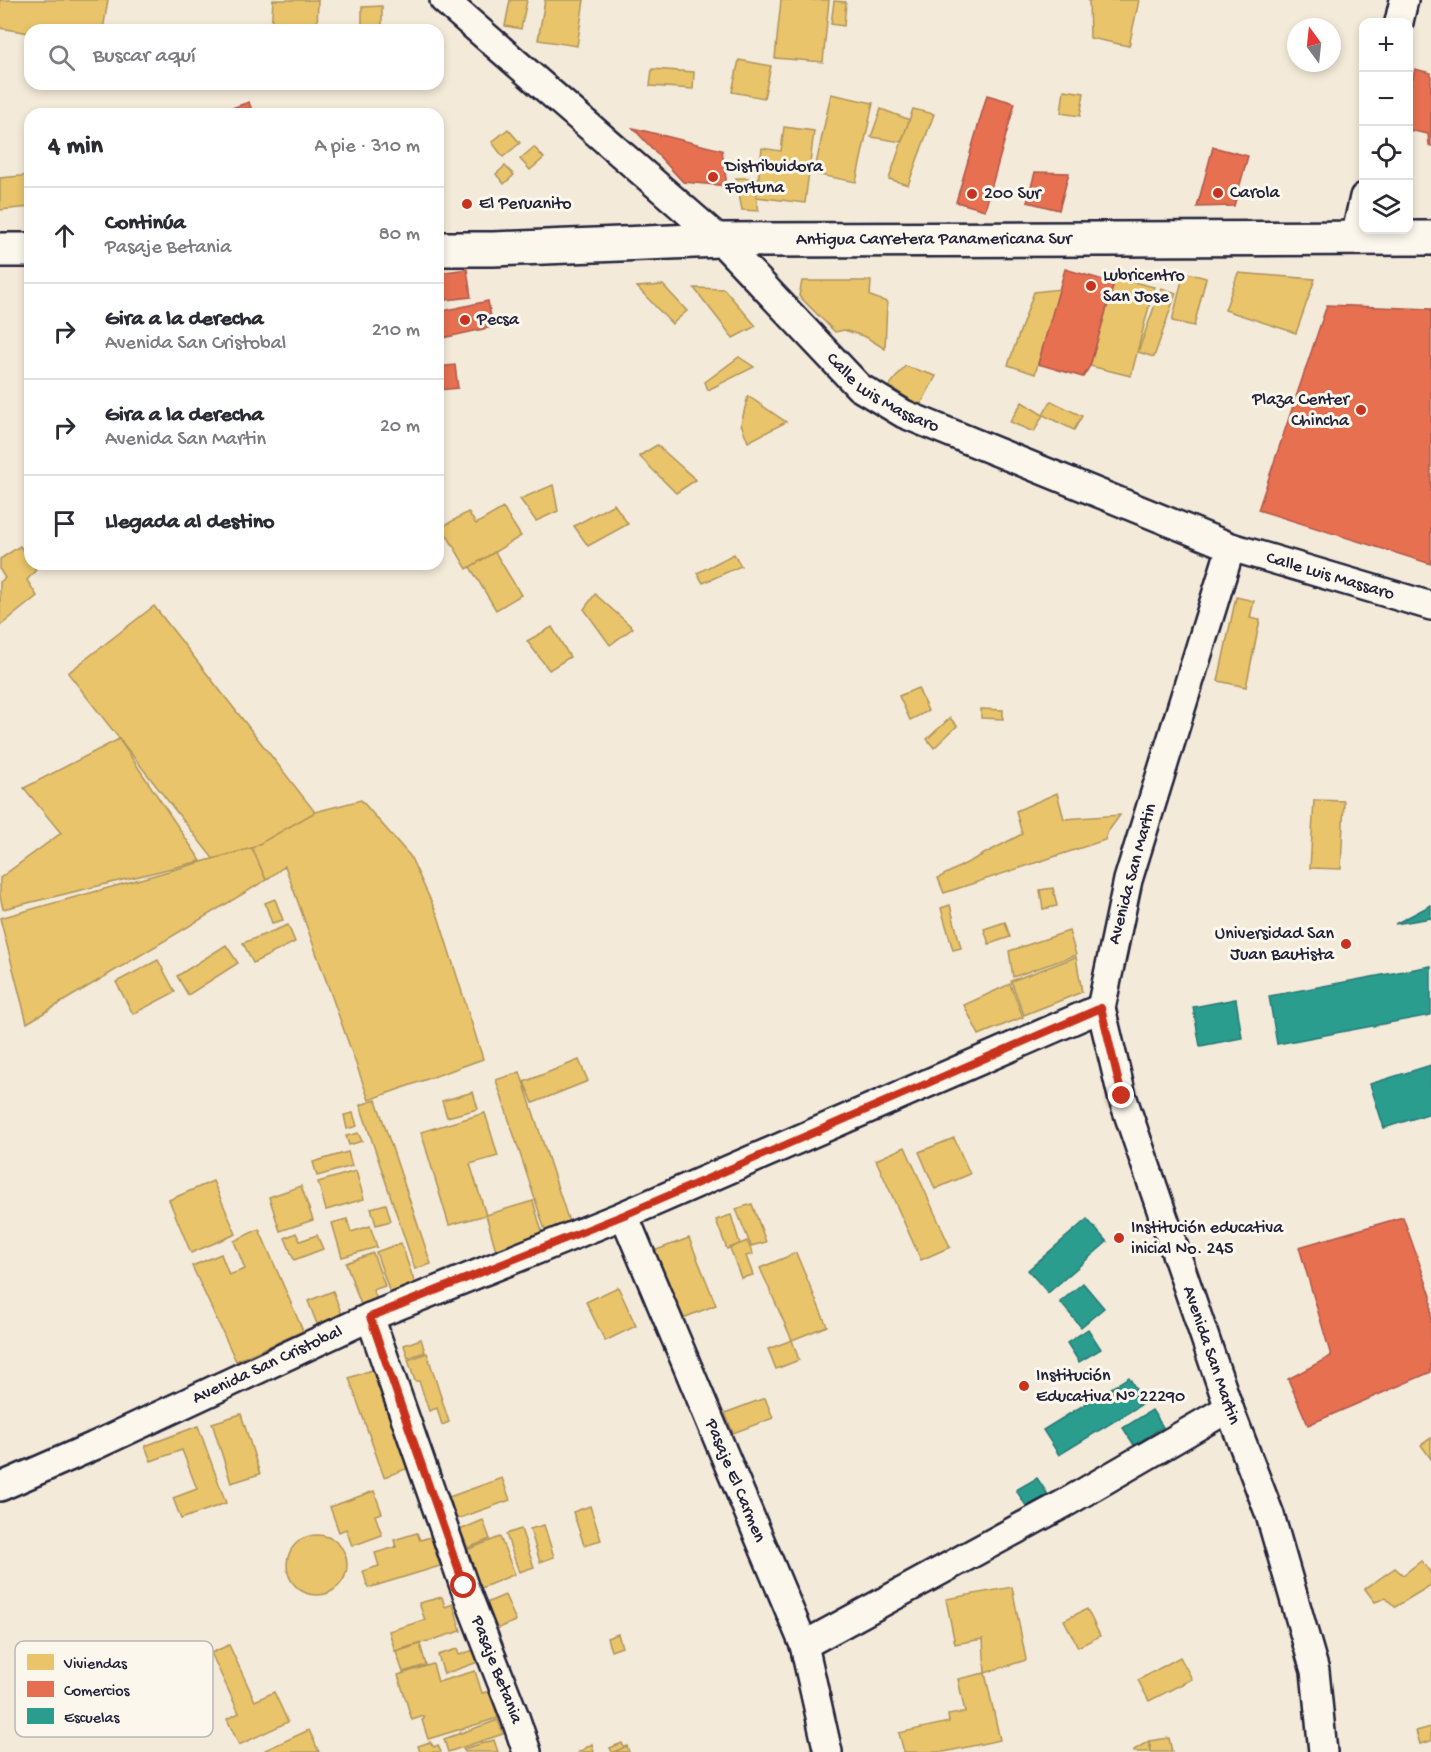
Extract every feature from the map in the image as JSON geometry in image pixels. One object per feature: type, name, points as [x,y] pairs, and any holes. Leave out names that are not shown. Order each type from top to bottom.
[{"type":"highway","name":"Antigua Carretera Panamericana Sur","points":[[444,249],[720,240],[1431,238]]},
{"type":"highway","points":[[0,250],[24,250]]},
{"type":"street","name":"Calle Luis Massaro","points":[[444,0],[720,240],[859,387],[904,414],[1231,548],[1431,606]]},
{"type":"street","points":[[1400,18],[1404,0]]},
{"type":"street","points":[[1355,238],[1359,220]]},
{"type":"street","name":"Avenida San Martin","points":[[1231,548],[1128,880],[1101,1008],[1122,1096],[1229,1408],[1270,1515],[1314,1671],[1323,1752]]},
{"type":"street","name":"Avenida San Cristobal","points":[[0,1487],[94,1446],[370,1317],[624,1215],[1101,1008]]},
{"type":"street","name":"Pasaje El Carmen","points":[[624,1215],[804,1645],[823,1750]]},
{"type":"street","name":"Pasaje Betania","points":[[370,1317],[464,1586],[516,1717],[527,1752]]},
{"type":"street","points":[[804,1645],[1067,1502],[1229,1408]]},
{"type":"building: Viviendas","points":[[0,0],[108,0],[104,24],[24,24],[24,32],[0,28]]},
{"type":"building: Viviendas","points":[[273,0],[318,0],[317,24],[271,24]]},
{"type":"building: Viviendas","points":[[510,0],[527,0],[521,29],[505,26]]},
{"type":"building: Viviendas","points":[[545,0],[584,0],[577,46],[538,40]]},
{"type":"building: Viviendas","points":[[781,0],[829,0],[823,62],[775,58]]},
{"type":"building: Viviendas","points":[[1089,0],[1139,0],[1129,46],[1090,38]]},
{"type":"building: Viviendas","points":[[834,1],[846,2],[844,26],[831,24]]},
{"type":"building: Viviendas","points":[[382,6],[382,24],[362,24],[362,7]]},
{"type":"building: Viviendas","points":[[739,60],[771,66],[764,98],[732,92]]},
{"type":"building: Viviendas","points":[[652,69],[694,72],[693,89],[650,86]]},
{"type":"building: Viviendas","points":[[1064,90],[1084,93],[1080,116],[1061,113]]},
{"type":"building: Viviendas","points":[[831,94],[873,103],[856,182],[814,174]]},
{"type":"building: Viviendas","points":[[881,109],[910,120],[901,142],[871,137]]},
{"type":"building: Viviendas","points":[[913,109],[934,114],[908,185],[889,179]]},
{"type":"building: Viviendas","points":[[784,127],[814,131],[805,203],[756,197],[762,148],[781,151]]},
{"type":"building: Viviendas","points":[[508,129],[520,143],[503,157],[492,142]]},
{"type":"building: Viviendas","points":[[534,147],[544,158],[530,170],[520,159]]},
{"type":"building: Viviendas","points":[[505,166],[514,175],[504,184],[496,174]]},
{"type":"building: Viviendas","points":[[24,176],[24,208],[0,210],[0,178]]},
{"type":"building: Viviendas","points":[[736,178],[759,178],[756,197],[759,211],[742,210]]},
{"type":"building: Viviendas","points":[[1184,272],[1206,278],[1194,326],[1172,321]]},
{"type":"building: Viviendas","points":[[1238,273],[1315,279],[1296,333],[1225,310]]},
{"type":"building: Viviendas","points":[[1113,277],[1154,287],[1131,376],[1090,366],[1114,283]]},
{"type":"building: Viviendas","points":[[802,281],[871,281],[870,296],[887,302],[885,349],[866,337],[844,330],[835,332],[799,296]]},
{"type":"building: Viviendas","points":[[663,285],[687,311],[672,324],[637,287]]},
{"type":"building: Viviendas","points":[[694,288],[724,289],[756,326],[733,338]]},
{"type":"building: Viviendas","points":[[1161,288],[1176,293],[1154,357],[1138,352]]},
{"type":"building: Viviendas","points":[[1060,289],[1035,374],[1008,365],[1034,292]]},
{"type":"building: Viviendas","points":[[739,357],[754,367],[708,390],[705,382]]},
{"type":"building: Viviendas","points":[[905,366],[936,376],[920,406],[889,386]]},
{"type":"building: Viviendas","points":[[748,396],[786,422],[748,442],[741,424]]},
{"type":"building: Viviendas","points":[[1051,401],[1082,416],[1074,430],[1043,415]]},
{"type":"building: Viviendas","points":[[1022,402],[1043,415],[1034,432],[1010,422]]},
{"type":"building: Viviendas","points":[[657,445],[696,480],[676,493],[639,456]]},
{"type":"building: Viviendas","points":[[553,485],[558,511],[536,521],[520,499]]},
{"type":"building: Viviendas","points":[[614,504],[628,524],[588,546],[574,526]]},
{"type":"building: Viviendas","points":[[503,508],[521,536],[467,569],[444,530],[444,526],[468,512],[476,524]]},
{"type":"building: Viviendas","points":[[20,546],[24,552],[24,570],[36,570],[27,580],[37,596],[0,626],[0,582],[5,578],[0,570],[0,559]]},
{"type":"building: Viviendas","points":[[495,552],[521,595],[496,610],[470,567]]},
{"type":"building: Viviendas","points":[[734,554],[741,566],[703,583],[697,573]]},
{"type":"building: Viviendas","points":[[595,594],[633,628],[610,645],[584,609]]},
{"type":"building: Viviendas","points":[[1236,597],[1254,601],[1250,618],[1260,620],[1246,687],[1218,681]]},
{"type":"building: Viviendas","points":[[154,606],[315,812],[229,879],[68,673]]},
{"type":"building: Viviendas","points":[[552,627],[570,657],[549,670],[527,641]]},
{"type":"building: Viviendas","points":[[918,688],[928,711],[910,720],[899,696]]},
{"type":"building: Viviendas","points":[[981,709],[1003,710],[1003,719],[981,718]]},
{"type":"building: Viviendas","points":[[950,718],[957,726],[934,748],[927,739]]},
{"type":"building: Viviendas","points":[[119,739],[201,861],[3,909],[0,878],[61,833],[24,788]]},
{"type":"building: Viviendas","points":[[1057,793],[1064,819],[1120,815],[1107,833],[1105,840],[944,893],[938,878],[1022,834],[1016,811]]},
{"type":"building: Viviendas","points":[[361,800],[410,856],[438,916],[483,1059],[369,1100],[285,866],[266,880],[252,848],[315,812]]},
{"type":"building: Viviendas","points":[[1314,800],[1344,801],[1341,869],[1310,868]]},
{"type":"building: Viviendas","points":[[252,848],[266,880],[27,1023],[0,918]]},
{"type":"building: Viviendas","points":[[1053,888],[1057,906],[1043,909],[1040,890]]},
{"type":"building: Viviendas","points":[[275,899],[283,920],[272,923],[265,903]]},
{"type":"building: Viviendas","points":[[950,905],[961,948],[953,950],[941,908]]},
{"type":"building: Viviendas","points":[[1005,922],[1010,937],[989,944],[984,929]]},
{"type":"building: Viviendas","points":[[288,925],[295,942],[253,963],[243,943]]},
{"type":"building: Viviendas","points":[[1069,931],[1076,955],[1013,977],[1009,951]]},
{"type":"building: Viviendas","points":[[226,945],[238,963],[188,995],[177,976]]},
{"type":"building: Viviendas","points":[[1076,957],[1082,992],[1024,1015],[1011,981]]},
{"type":"building: Viviendas","points":[[158,960],[175,992],[133,1014],[116,982]]},
{"type":"building: Viviendas","points":[[1010,984],[1023,1017],[979,1035],[964,1005]]},
{"type":"building: Viviendas","points":[[579,1060],[588,1081],[533,1103],[524,1082]]},
{"type":"building: Viviendas","points":[[520,1072],[570,1225],[546,1233],[496,1080]]},
{"type":"building: Viviendas","points":[[473,1092],[478,1109],[447,1117],[442,1101]]},
{"type":"building: Viviendas","points":[[376,1100],[431,1264],[415,1269],[360,1105]]},
{"type":"building: Viviendas","points":[[353,1113],[357,1126],[347,1129],[344,1115]]},
{"type":"building: Viviendas","points":[[485,1113],[498,1156],[470,1164],[486,1215],[449,1225],[421,1132]]},
{"type":"building: Viviendas","points":[[358,1133],[362,1141],[349,1145],[346,1136]]},
{"type":"building: Viviendas","points":[[954,1138],[970,1174],[935,1189],[919,1152]]},
{"type":"building: Viviendas","points":[[905,1147],[950,1247],[921,1260],[876,1160]]},
{"type":"building: Viviendas","points":[[348,1152],[352,1166],[317,1176],[313,1162]]},
{"type":"building: Viviendas","points":[[356,1171],[364,1199],[326,1210],[318,1182]]},
{"type":"building: Viviendas","points":[[213,1181],[236,1234],[191,1253],[169,1200]]},
{"type":"building: Viviendas","points":[[301,1186],[313,1220],[280,1231],[269,1197]]},
{"type":"building: Viviendas","points":[[533,1201],[544,1239],[497,1254],[486,1215]]},
{"type":"building: Viviendas","points":[[386,1204],[391,1221],[376,1225],[371,1208]]},
{"type":"building: Viviendas","points":[[752,1204],[766,1242],[751,1246],[736,1209]]},
{"type":"building: Viviendas","points":[[731,1215],[740,1244],[727,1249],[716,1220]]},
{"type":"building: Viviendas","points":[[347,1219],[351,1232],[370,1226],[377,1247],[342,1257],[332,1223]]},
{"type":"building: Viviendas","points":[[259,1229],[303,1331],[236,1361],[192,1266],[221,1254],[229,1275],[245,1269],[234,1241]]},
{"type":"building: Viviendas","points":[[296,1233],[300,1241],[317,1235],[323,1249],[294,1260],[285,1238]]},
{"type":"building: Viviendas","points":[[689,1238],[716,1305],[678,1320],[651,1252]]},
{"type":"building: Viviendas","points":[[747,1241],[753,1254],[746,1256],[753,1275],[741,1278],[730,1248]]},
{"type":"building: Viviendas","points":[[401,1243],[415,1284],[390,1293],[376,1252]]},
{"type":"building: Viviendas","points":[[373,1253],[385,1286],[373,1290],[377,1299],[361,1305],[346,1263]]},
{"type":"building: Viviendas","points":[[796,1253],[827,1326],[792,1340],[760,1268]]},
{"type":"building: Viviendas","points":[[618,1287],[636,1326],[605,1341],[586,1302]]},
{"type":"building: Viviendas","points":[[333,1291],[342,1315],[317,1324],[308,1301]]},
{"type":"building: Viviendas","points":[[421,1339],[425,1352],[408,1358],[404,1345]]},
{"type":"building: Viviendas","points":[[792,1340],[799,1360],[776,1369],[768,1349]]},
{"type":"building: Viviendas","points":[[427,1353],[449,1422],[442,1425],[437,1408],[429,1411],[419,1381],[415,1381],[408,1360]]},
{"type":"building: Viviendas","points":[[377,1368],[410,1461],[405,1463],[409,1468],[384,1477],[349,1378]]},
{"type":"building: Viviendas","points":[[765,1398],[773,1418],[733,1433],[725,1413]]},
{"type":"building: Viviendas","points":[[241,1414],[260,1474],[231,1483],[212,1423]]},
{"type":"building: Viviendas","points":[[198,1426],[226,1503],[181,1519],[173,1498],[197,1489],[182,1450],[151,1461],[145,1446]]},
{"type":"building: Viviendas","points":[[1431,1438],[1431,1459],[1421,1445]]},
{"type":"building: Viviendas","points":[[502,1478],[510,1500],[457,1519],[449,1497]]},
{"type":"building: Viviendas","points":[[374,1491],[382,1513],[375,1515],[382,1535],[352,1546],[346,1529],[339,1532],[330,1507]]},
{"type":"building: Viviendas","points":[[590,1506],[601,1540],[584,1545],[573,1512]]},
{"type":"building: Viviendas","points":[[483,1520],[490,1539],[468,1548],[460,1530]]},
{"type":"building: Viviendas","points":[[544,1525],[554,1557],[540,1562],[530,1529]]},
{"type":"building: Viviendas","points":[[521,1529],[534,1567],[519,1572],[506,1534]]},
{"type":"building: Viviendas","points":[[417,1533],[420,1540],[431,1537],[440,1566],[368,1588],[363,1571],[379,1566],[375,1553],[396,1547],[394,1540]]},
{"type":"building: Viviendas","points":[[311,1535],[323,1535],[334,1540],[342,1548],[347,1565],[345,1577],[334,1590],[323,1595],[311,1595],[300,1590],[292,1582],[287,1571],[287,1559],[292,1548],[300,1540]]},
{"type":"building: Viviendas","points":[[500,1537],[515,1574],[479,1589],[464,1551]]},
{"type":"building: Viviendas","points":[[1421,1561],[1431,1573],[1431,1585],[1395,1607],[1386,1598],[1375,1602],[1365,1589],[1395,1568],[1403,1575]]},
{"type":"building: Viviendas","points":[[1012,1587],[1026,1660],[985,1673],[983,1639],[955,1644],[946,1599]]},
{"type":"building: Viviendas","points":[[505,1595],[516,1621],[494,1630],[484,1604]]},
{"type":"building: Viviendas","points":[[442,1597],[445,1607],[453,1604],[461,1631],[395,1651],[389,1631],[425,1620],[419,1603]]},
{"type":"building: Viviendas","points":[[1087,1609],[1100,1636],[1078,1647],[1064,1620]]},
{"type":"building: Viviendas","points":[[618,1634],[622,1647],[611,1651],[607,1638]]},
{"type":"building: Viviendas","points":[[420,1644],[426,1665],[403,1672],[396,1652]]},
{"type":"building: Viviendas","points":[[229,1645],[255,1701],[274,1692],[288,1722],[239,1745],[227,1719],[239,1713],[213,1657],[213,1652]]},
{"type":"building: Viviendas","points":[[457,1649],[459,1655],[474,1650],[478,1662],[444,1674],[438,1655]]},
{"type":"building: Viviendas","points":[[1180,1657],[1192,1679],[1149,1701],[1138,1680]]},
{"type":"building: Viviendas","points":[[433,1664],[438,1682],[475,1671],[482,1693],[490,1691],[498,1718],[428,1739],[422,1720],[424,1716],[412,1720],[398,1675]]},
{"type":"building: Viviendas","points":[[985,1673],[1000,1740],[944,1752],[904,1752],[899,1733],[949,1722],[948,1715],[965,1712],[958,1679]]},
{"type":"building: Viviendas","points":[[498,1720],[503,1734],[448,1752],[444,1739]]},
{"type":"building: Viviendas","points":[[1431,1727],[1431,1741],[1420,1744],[1416,1731]]},
{"type":"building: Viviendas","points":[[309,1730],[319,1752],[266,1752],[265,1750]]},
{"type":"building: Viviendas","points":[[1169,1738],[1172,1752],[1151,1752],[1149,1741]]},
{"type":"building: Viviendas","points":[[494,1740],[498,1752],[465,1752],[463,1749]]},
{"type":"building: Viviendas","points":[[1149,1741],[1151,1752],[1134,1752],[1134,1750]]},
{"type":"building: Viviendas","points":[[430,1742],[434,1747],[438,1745],[441,1752],[420,1752],[418,1746]]},
{"type":"building: Viviendas","points":[[622,1743],[626,1752],[612,1752],[610,1748]]},
{"type":"building: Viviendas","points":[[592,1744],[594,1752],[579,1752]]},
{"type":"building: Viviendas","points":[[627,1746],[629,1752],[614,1752]]},
{"type":"building: Comercios","points":[[1415,69],[1431,73],[1431,146],[1428,134],[1413,131]]},
{"type":"building: Comercios","points":[[987,95],[1015,103],[985,210],[956,202]]},
{"type":"building: Comercios","points":[[249,102],[251,108],[232,108]]},
{"type":"building: Comercios","points":[[633,128],[722,150],[727,186],[683,182]]},
{"type":"building: Comercios","points":[[1213,147],[1248,156],[1234,206],[1197,207]]},
{"type":"building: Comercios","points":[[1035,172],[1069,173],[1059,210],[1027,202]]},
{"type":"building: Comercios","name":"Pecsa","points":[[467,269],[471,297],[444,300],[444,272]]},
{"type":"building: Comercios","points":[[1065,269],[1114,283],[1090,366],[1083,377],[1038,364]]},
{"type":"building: Comercios","name":"Pecsa","points":[[488,301],[493,327],[444,338],[444,311]]},
{"type":"building: Comercios","name":"Plaza Center Chincha","points":[[1327,305],[1431,309],[1431,564],[1258,510]]},
{"type":"building: Comercios","name":"Pecsa","points":[[455,365],[458,388],[444,389],[444,366]]},
{"type":"building: Comercios","points":[[1403,1217],[1431,1296],[1431,1372],[1308,1425],[1288,1379],[1331,1356],[1299,1247]]},
{"type":"building: Escuelas","points":[[1431,905],[1431,918],[1395,924]]},
{"type":"building: Escuelas","points":[[1431,966],[1431,1015],[1277,1044],[1269,996]]},
{"type":"building: Escuelas","points":[[1236,999],[1242,1038],[1200,1046],[1193,1007]]},
{"type":"building: Escuelas","points":[[1431,1065],[1431,1113],[1384,1128],[1370,1084]]},
{"type":"building: Escuelas","points":[[1087,1219],[1107,1242],[1048,1293],[1028,1270]]},
{"type":"building: Escuelas","points":[[1083,1283],[1104,1308],[1081,1327],[1060,1302]]},
{"type":"building: Escuelas","points":[[1088,1329],[1101,1349],[1079,1362],[1067,1343]]},
{"type":"building: Escuelas","points":[[1129,1377],[1144,1403],[1059,1455],[1043,1430]]},
{"type":"building: Escuelas","points":[[1152,1410],[1163,1427],[1134,1445],[1123,1428]]},
{"type":"building: Escuelas","points":[[1037,1478],[1049,1496],[1028,1509],[1016,1490]]},
{"type":"place","name":"Distribuidora Fortuna","points":[[713,177]]},
{"type":"place","name":"Carola","points":[[1218,193]]},
{"type":"place","name":"200 Sur","points":[[972,194]]},
{"type":"place","name":"El Peruanito","points":[[467,204]]},
{"type":"place","name":"Lubricentro San Jose","points":[[1091,286]]},
{"type":"place","name":"Pecsa","points":[[465,320]]},
{"type":"place","name":"Plaza Center Chincha","points":[[1361,410]]},
{"type":"place","name":"Universidad San Juan Bautista","points":[[1346,944]]},
{"type":"place","name":"Institución educativa inicial No. 245","points":[[1119,1238]]},
{"type":"place","name":"Institución Educativa Nº 22290","points":[[1024,1386]]},
{"type":"route","points":[[464,1586],[370,1317],[624,1215],[1101,1008],[1122,1096]]}]
